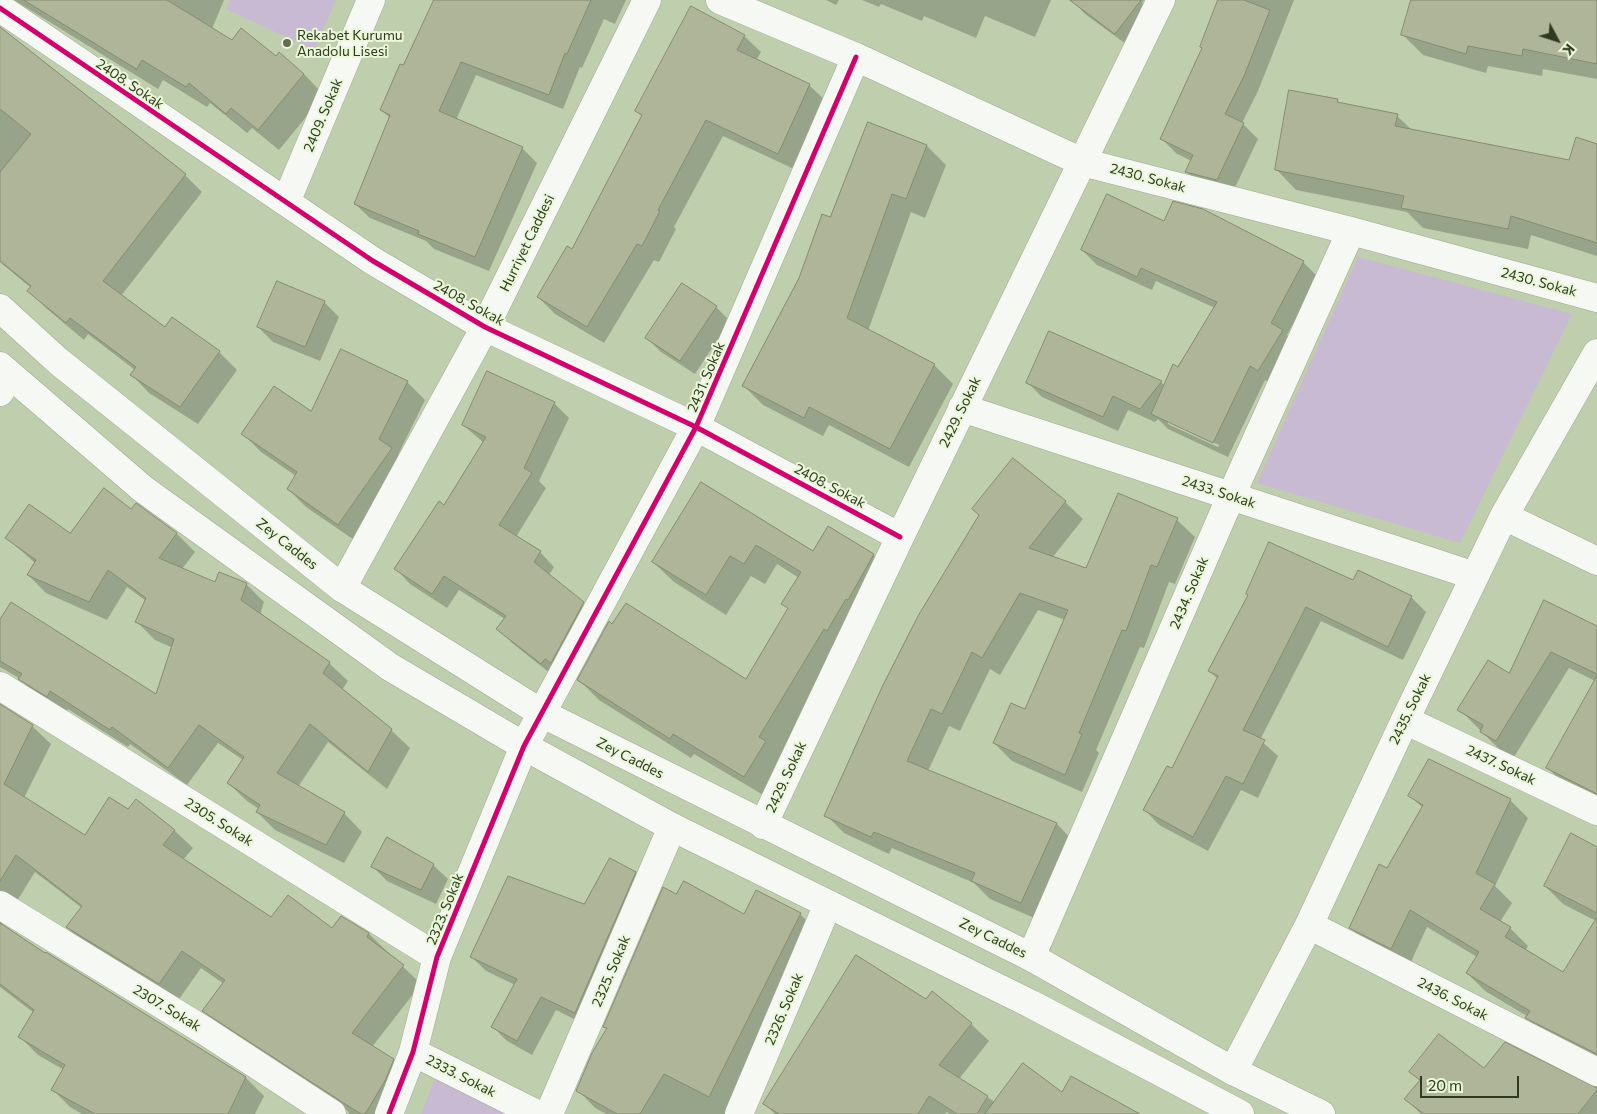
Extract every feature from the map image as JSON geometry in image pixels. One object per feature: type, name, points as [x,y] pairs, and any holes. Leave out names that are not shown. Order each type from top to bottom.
[{"type":"street","name":"2409. Sokak","points":[[286,202],[371,0]]},
{"type":"street","name":"Hurriyet Caddesi","points":[[342,588],[485,327],[647,0]]},
{"type":"street","name":"2430. Sokak","points":[[720,0],[856,58],[1082,162],[1351,231],[1597,298]]},
{"type":"street","name":"2429. Sokak","points":[[763,825],[900,536],[1161,0]]},
{"type":"street","name":"2408. Sokak","points":[[0,8],[373,261],[485,327],[696,427],[900,536]]},
{"type":"street","name":"2431. Sokak","points":[[524,746],[696,427],[856,58]]},
{"type":"street","name":"2434. Sokak","points":[[1032,957],[1231,496],[1351,231]]},
{"type":"street","name":"Zey Caddes","points":[[0,308],[58,362],[342,588],[542,714],[1032,957],[1233,1071],[1321,1114]]},
{"type":"street","name":"2435. Sokak","points":[[1233,1071],[1309,925],[1405,720],[1504,516],[1597,353]]},
{"type":"street","points":[[3,378],[143,489],[390,667],[524,746],[672,827],[1031,1004],[1240,1114]]},
{"type":"street","name":"2433. Sokak","points":[[962,408],[1475,576]]},
{"type":"street","points":[[1504,516],[1597,561]]},
{"type":"street","name":"2305. Sokak","points":[[0,686],[437,957]]},
{"type":"street","name":"2437. Sokak","points":[[1405,720],[1597,811]]},
{"type":"street","name":"2323. Sokak","points":[[389,1114],[413,1052],[437,957],[524,746]]},
{"type":"street","name":"2325. Sokak","points":[[549,1114],[672,827]]},
{"type":"street","name":"2326. Sokak","points":[[739,1114],[828,904]]},
{"type":"street","name":"2307. Sokak","points":[[0,905],[206,1031],[332,1114]]},
{"type":"street","name":"2436. Sokak","points":[[1309,925],[1597,1072]]},
{"type":"street","name":"2333. Sokak","points":[[413,1052],[537,1114]]},
{"type":"shaded area","points":[[230,0],[336,0],[314,50],[226,9]]},
{"type":"shaded area","points":[[1358,257],[1572,314],[1460,543],[1257,483]]},
{"type":"shaded area","points":[[435,1079],[507,1114],[421,1114]]},
{"type":"building","points":[[24,0],[167,0],[232,40],[241,28],[276,56],[279,52],[304,74],[258,130],[231,108],[226,114],[189,83],[186,87],[142,60],[137,69]]},
{"type":"building","points":[[434,0],[591,0],[567,54],[565,53],[549,95],[461,62],[439,111],[523,147],[475,257],[418,234],[419,231],[354,204],[390,115],[380,110],[400,64],[403,65]]},
{"type":"building","points":[[1070,0],[1141,0],[1115,34]]},
{"type":"building","points":[[1218,0],[1244,0],[1270,10],[1244,76],[1225,114],[1244,123],[1217,180],[1185,172],[1193,155],[1160,139],[1202,48],[1200,47]]},
{"type":"building","points":[[1411,0],[1597,0],[1597,64],[1523,49],[1522,56],[1468,46],[1466,54],[1401,35]]},
{"type":"building","points":[[691,6],[745,35],[737,50],[810,84],[778,154],[706,120],[658,210],[660,211],[642,246],[637,244],[587,327],[537,297],[567,246],[572,249],[642,115],[635,111]]},
{"type":"building","points":[[0,27],[186,174],[103,281],[165,327],[172,317],[220,351],[180,407],[130,375],[136,367],[70,318],[66,323],[27,291],[31,286],[0,261],[0,172],[31,134],[0,109]]},
{"type":"building","points":[[1289,90],[1338,99],[1337,102],[1398,114],[1395,126],[1569,160],[1576,137],[1597,144],[1597,243],[1511,216],[1508,229],[1401,208],[1404,196],[1275,170]]},
{"type":"building","points":[[868,122],[927,145],[906,199],[892,194],[847,318],[935,364],[890,449],[809,407],[804,418],[742,386],[799,278],[822,214],[830,217]]},
{"type":"building","points":[[1107,194],[1164,221],[1173,201],[1203,209],[1304,261],[1271,323],[1283,330],[1258,371],[1250,366],[1213,443],[1151,414],[1173,364],[1178,367],[1217,302],[1141,268],[1137,277],[1081,250]]},
{"type":"building","points":[[277,281],[325,301],[305,347],[257,327]]},
{"type":"building","points":[[682,283],[717,306],[680,361],[645,338]]},
{"type":"building","points":[[1049,331],[1162,381],[1140,409],[1113,396],[1103,417],[1026,383]]},
{"type":"building","points":[[341,349],[408,381],[379,439],[392,448],[338,525],[287,489],[297,472],[241,434],[274,386],[311,411]]},
{"type":"building","points":[[487,371],[555,402],[524,468],[532,473],[499,525],[541,551],[534,562],[584,602],[551,663],[545,659],[541,664],[496,629],[506,616],[444,576],[432,594],[394,569],[439,501],[444,505],[486,437],[462,425]]},
{"type":"building","points":[[1013,458],[1066,501],[1029,548],[1086,568],[1118,493],[1178,518],[1157,567],[1151,565],[1126,631],[1122,630],[1079,733],[1082,734],[1065,775],[993,743],[1011,703],[1025,709],[1068,610],[1020,593],[982,658],[972,652],[942,714],[931,709],[907,761],[1057,823],[1021,903],[971,881],[975,873],[874,832],[871,837],[824,816],[883,685],[918,616],[979,515],[972,509]]},
{"type":"building","points":[[701,482],[813,551],[828,526],[874,554],[848,600],[846,599],[827,631],[824,629],[759,737],[766,741],[744,777],[673,734],[670,739],[577,680],[609,621],[612,624],[626,603],[746,679],[788,608],[781,604],[801,572],[756,545],[744,564],[730,556],[706,595],[652,562]]},
{"type":"building","points":[[104,488],[131,509],[136,503],[177,533],[159,558],[215,582],[219,572],[247,583],[241,600],[330,662],[323,673],[392,729],[368,772],[310,724],[277,773],[345,812],[326,845],[256,812],[260,805],[227,783],[244,757],[199,725],[168,768],[112,727],[110,730],[50,691],[47,697],[18,679],[22,674],[0,661],[0,619],[11,602],[156,694],[174,639],[135,622],[146,598],[108,570],[89,602],[27,575],[36,560],[5,538],[29,504],[70,533]]},
{"type":"building","points":[[1269,542],[1353,580],[1358,570],[1412,596],[1388,647],[1306,607],[1243,730],[1265,740],[1243,784],[1226,776],[1193,837],[1143,810],[1167,766],[1172,768],[1218,676],[1208,671],[1248,595],[1246,594]]},
{"type":"building","points":[[1544,600],[1597,626],[1597,674],[1551,652],[1496,741],[1480,732],[1483,725],[1457,710],[1488,660],[1509,673]]},
{"type":"building","points":[[1597,676],[1597,794],[1546,768]]},
{"type":"building","points":[[0,704],[33,725],[4,784],[85,835],[109,797],[128,809],[136,799],[175,830],[163,845],[271,917],[288,895],[332,928],[341,916],[369,933],[367,937],[404,965],[352,1033],[394,1059],[385,1081],[365,1114],[361,1114],[342,1102],[202,1011],[225,980],[182,951],[159,984],[66,927],[82,906],[16,855],[0,881]]},
{"type":"building","points":[[1429,759],[1511,799],[1476,873],[1495,884],[1480,909],[1511,927],[1505,937],[1563,972],[1597,917],[1597,1054],[1525,1018],[1530,1011],[1466,973],[1479,952],[1410,910],[1391,949],[1349,928],[1379,864],[1387,868],[1423,805],[1408,796]]},
{"type":"building","points":[[1571,833],[1597,847],[1597,913],[1544,886]]},
{"type":"building","points":[[387,837],[434,864],[421,890],[371,867]]},
{"type":"building","points":[[610,858],[636,872],[575,1013],[541,997],[517,1041],[491,1027],[517,979],[470,957],[508,876],[584,904]]},
{"type":"building","points":[[684,881],[744,914],[756,890],[801,913],[709,1097],[664,1074],[640,1114],[617,1114],[576,1091],[592,1053],[607,1028],[603,1027],[663,887],[676,894]]},
{"type":"building","points":[[0,923],[45,953],[246,1077],[228,1114],[95,1114],[51,1090],[65,1065],[18,1037],[34,1010],[0,984]]},
{"type":"building","points":[[856,955],[926,999],[932,991],[972,1023],[939,1065],[988,1096],[977,1114],[957,1114],[929,1096],[918,1114],[779,1114],[763,1104]]},
{"type":"building","points":[[1439,1034],[1484,1068],[1505,1042],[1597,1088],[1597,1090],[1578,1114],[1424,1114],[1404,1099],[1420,1080],[1409,1072]]},
{"type":"building","points":[[1023,1063],[1062,1092],[1071,1076],[1140,1114],[985,1114]]},
{"type":"cycle path","points":[[0,8],[373,261],[485,327],[696,427],[900,537]]},
{"type":"cycle path","points":[[389,1114],[413,1052],[437,957],[524,746],[696,427],[856,57]]},
{"type":"place","name":"Rekabet Kurumu Anadolu Lisesi","points":[[287,43]]}]
